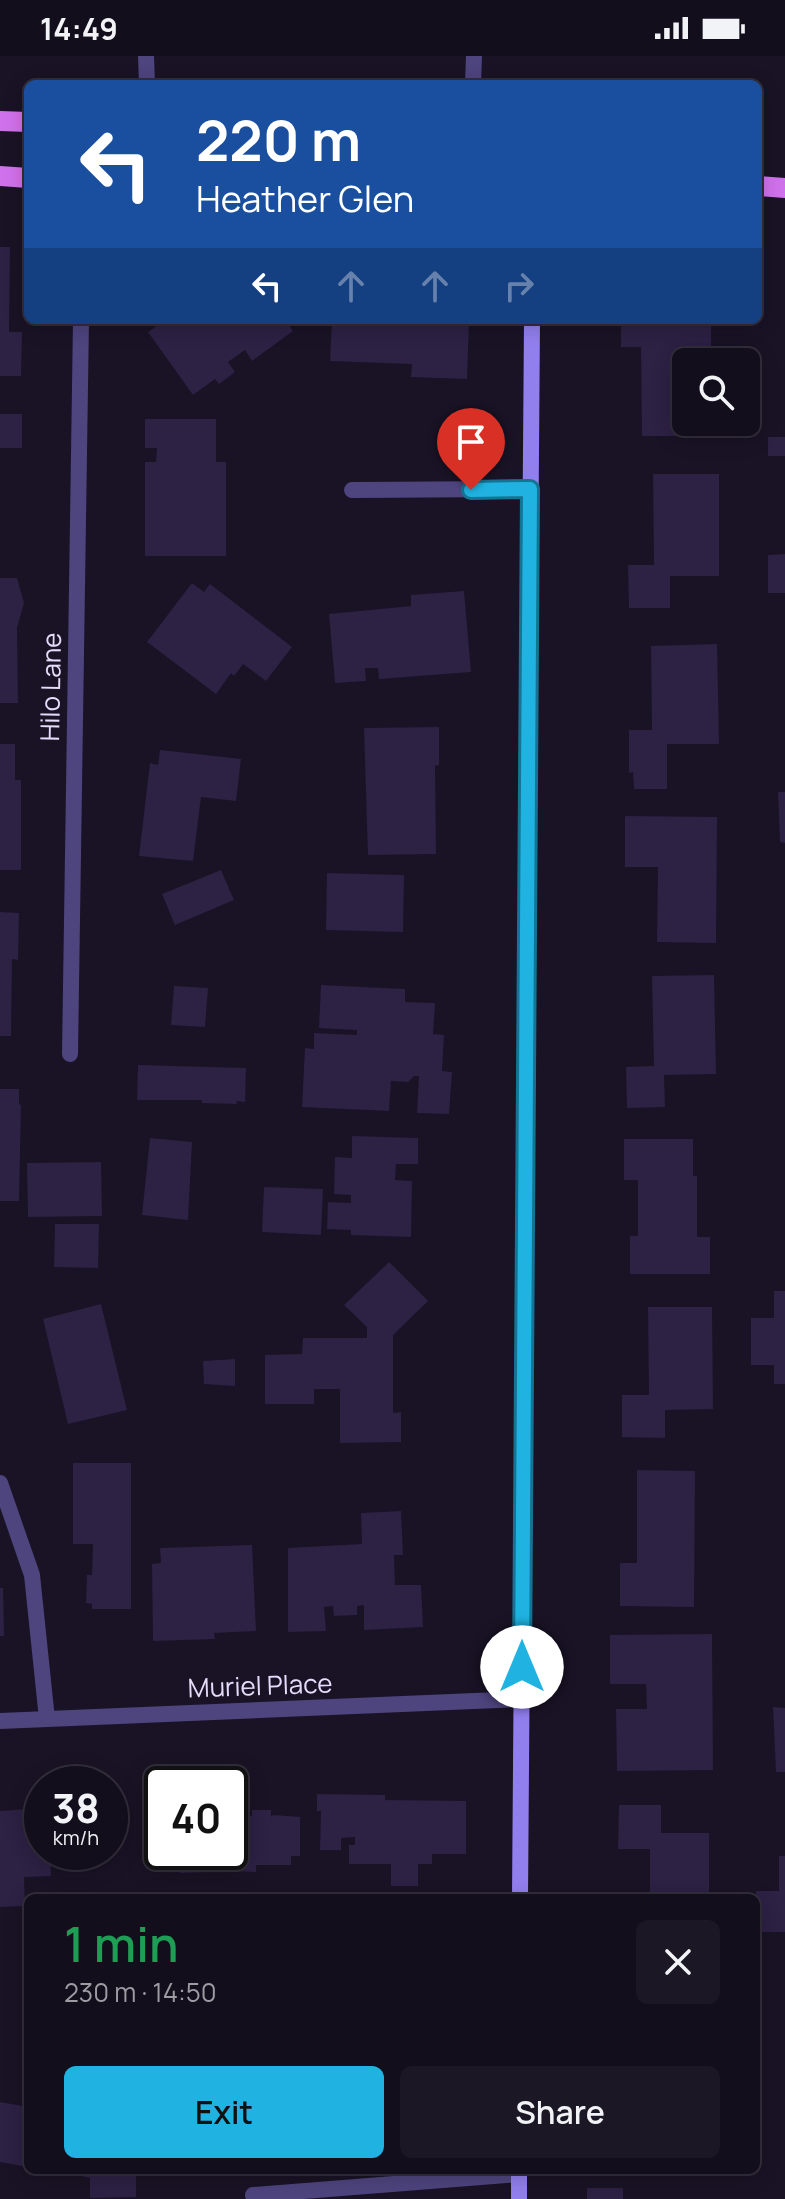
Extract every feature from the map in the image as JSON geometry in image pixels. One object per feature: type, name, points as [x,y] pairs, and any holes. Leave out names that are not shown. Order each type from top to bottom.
[{"type":"main road","points":[[0,121],[24,122]]},
{"type":"main road","points":[[0,176],[24,178]]},
{"type":"main road","points":[[762,186],[785,188]]},
{"type":"street","points":[[146,56],[147,80]]},
{"type":"street","points":[[473,80],[474,56]]},
{"type":"street","name":"Hilo Lane","points":[[70,1054],[81,324]]},
{"type":"street","points":[[520,1894],[532,324]]},
{"type":"street","points":[[352,490],[530,489]]},
{"type":"street","points":[[0,1483],[32,1575],[47,1719]]},
{"type":"street","name":"Muriel Place","points":[[0,1721],[522,1699]]},
{"type":"street","points":[[253,2195],[496,2174]]},
{"type":"street","points":[[519,2174],[519,2199]]},
{"type":"building","points":[[0,247],[10,247],[9,332],[22,332],[21,376],[0,376]]},
{"type":"building","points":[[159,324],[288,324],[293,331],[252,361],[245,350],[228,362],[235,372],[219,384],[215,379],[193,395],[148,332]]},
{"type":"building","points":[[332,324],[469,324],[467,379],[411,377],[412,364],[330,361]]},
{"type":"building","points":[[621,324],[711,324],[711,348],[672,348],[672,436],[642,436],[641,347],[621,347]]},
{"type":"building","points":[[0,414],[22,414],[22,448],[0,448]]},
{"type":"building","points":[[145,419],[216,419],[216,462],[226,462],[226,556],[145,556],[145,462],[156,462],[157,448],[145,448]]},
{"type":"building","points":[[768,437],[785,437],[785,456],[768,456]]},
{"type":"building","points":[[653,474],[719,474],[719,576],[670,576],[670,608],[629,608],[628,565],[654,565]]},
{"type":"building","points":[[785,554],[785,593],[768,593],[768,555]]},
{"type":"building","points":[[0,578],[17,578],[24,603],[17,628],[18,703],[0,703]]},
{"type":"building","points":[[192,583],[204,592],[210,584],[292,647],[266,681],[243,664],[234,676],[231,673],[216,694],[147,642]]},
{"type":"building","points":[[464,591],[471,672],[379,679],[378,668],[365,668],[366,681],[335,683],[329,614],[411,606],[411,595]]},
{"type":"building","points":[[717,644],[719,744],[667,744],[667,789],[634,789],[633,772],[629,773],[629,730],[652,730],[651,646]]},
{"type":"building","points":[[439,727],[439,765],[435,766],[436,854],[368,855],[364,728]]},
{"type":"building","points":[[0,744],[15,744],[15,780],[21,780],[21,870],[0,870]]},
{"type":"building","points":[[160,750],[241,759],[236,801],[201,797],[193,861],[139,856],[150,763],[158,765]]},
{"type":"building","points":[[778,792],[785,792],[785,843],[780,842]]},
{"type":"building","points":[[625,816],[717,817],[716,943],[657,942],[658,867],[625,867]]},
{"type":"building","points":[[221,870],[234,900],[175,925],[162,894]]},
{"type":"building","points":[[327,873],[404,875],[403,932],[326,930]]},
{"type":"building","points":[[0,912],[19,913],[18,960],[12,959],[11,1036],[0,1036]]},
{"type":"building","points":[[714,975],[716,1074],[664,1075],[665,1107],[627,1108],[626,1067],[654,1066],[652,976]]},
{"type":"building","points":[[321,985],[405,989],[405,1002],[435,1003],[433,1034],[444,1035],[442,1071],[452,1072],[449,1114],[417,1113],[419,1076],[408,1082],[391,1081],[389,1111],[302,1107],[305,1048],[314,1049],[314,1033],[357,1035],[357,1030],[319,1028]]},
{"type":"building","points":[[174,986],[208,988],[205,1027],[171,1025]]},
{"type":"building","points":[[138,1065],[246,1068],[245,1102],[137,1100]]},
{"type":"building","points":[[0,1089],[19,1089],[19,1201],[0,1201]]},
{"type":"building","points":[[352,1136],[418,1138],[418,1164],[396,1164],[395,1180],[412,1181],[411,1237],[351,1235],[351,1230],[327,1229],[328,1202],[351,1203],[351,1195],[334,1194],[335,1157],[352,1158]]},
{"type":"building","points":[[150,1138],[192,1142],[188,1220],[142,1215]]},
{"type":"building","points":[[624,1139],[693,1139],[693,1176],[697,1176],[697,1237],[710,1237],[710,1274],[630,1274],[630,1236],[638,1236],[638,1180],[624,1180]]},
{"type":"building","points":[[101,1162],[102,1216],[28,1217],[27,1163]]},
{"type":"building","points":[[264,1187],[323,1189],[321,1235],[262,1232]]},
{"type":"building","points":[[55,1224],[99,1224],[98,1268],[54,1267]]},
{"type":"building","points":[[389,1262],[428,1301],[393,1335],[393,1413],[401,1412],[401,1442],[340,1443],[340,1389],[314,1389],[314,1404],[265,1404],[265,1355],[302,1354],[303,1338],[367,1338],[367,1327],[344,1305]]},
{"type":"building","points":[[774,1291],[785,1291],[785,1384],[774,1384],[774,1365],[751,1365],[751,1318],[774,1318]]},
{"type":"building","points":[[101,1304],[127,1410],[68,1424],[43,1319]]},
{"type":"building","points":[[648,1307],[712,1307],[713,1409],[665,1410],[665,1438],[622,1437],[622,1395],[649,1395]]},
{"type":"building","points":[[235,1359],[235,1386],[204,1384],[203,1361]]},
{"type":"building","points":[[73,1463],[131,1463],[131,1609],[92,1609],[92,1604],[86,1603],[87,1575],[92,1575],[93,1544],[73,1544]]},
{"type":"building","points":[[637,1470],[695,1471],[694,1607],[620,1606],[620,1563],[637,1563]]},
{"type":"building","points":[[401,1511],[403,1555],[394,1555],[395,1585],[421,1585],[423,1627],[364,1630],[364,1605],[357,1606],[357,1615],[334,1616],[333,1606],[324,1607],[326,1631],[288,1632],[288,1548],[362,1544],[361,1513]]},
{"type":"building","points":[[252,1545],[256,1631],[214,1633],[215,1639],[153,1641],[152,1564],[161,1563],[160,1548]]},
{"type":"building","points":[[0,1588],[3,1588],[4,1636],[0,1636]]},
{"type":"building","points":[[712,1634],[713,1770],[617,1771],[616,1709],[647,1709],[646,1684],[610,1684],[610,1635]]},
{"type":"building","points":[[773,1707],[785,1708],[785,1772],[776,1772]]},
{"type":"building","points":[[317,1794],[385,1795],[385,1800],[466,1801],[466,1854],[432,1854],[432,1864],[418,1864],[418,1886],[391,1886],[391,1864],[349,1864],[349,1845],[355,1845],[355,1837],[341,1838],[341,1850],[320,1850],[321,1811],[317,1811]]},
{"type":"building","points":[[619,1805],[661,1805],[661,1833],[709,1833],[709,1894],[650,1894],[650,1849],[618,1849]]},
{"type":"building","points":[[24,1809],[24,1870],[51,1870],[51,1876],[24,1877],[24,1906],[0,1907],[0,1811]]},
{"type":"building","points":[[252,1810],[271,1810],[271,1817],[300,1817],[300,1856],[291,1856],[291,1865],[256,1865],[256,1872],[207,1870],[248,1870],[248,1816],[252,1816]]},
{"type":"building","points":[[779,1856],[785,1856],[785,1932],[760,1932],[760,1894],[756,1891],[779,1891]]},
{"type":"building","points":[[180,1870],[207,1870],[207,1872],[180,1873]]},
{"type":"building","points":[[0,2102],[24,2106],[24,2166],[0,2162]]},
{"type":"building","points":[[72,2174],[136,2174],[136,2197],[90,2198],[90,2178]]},
{"type":"building","points":[[587,2188],[623,2188],[623,2199],[587,2199]]},
{"type":"route","points":[[471,490],[530,489],[522,1667]]}]
